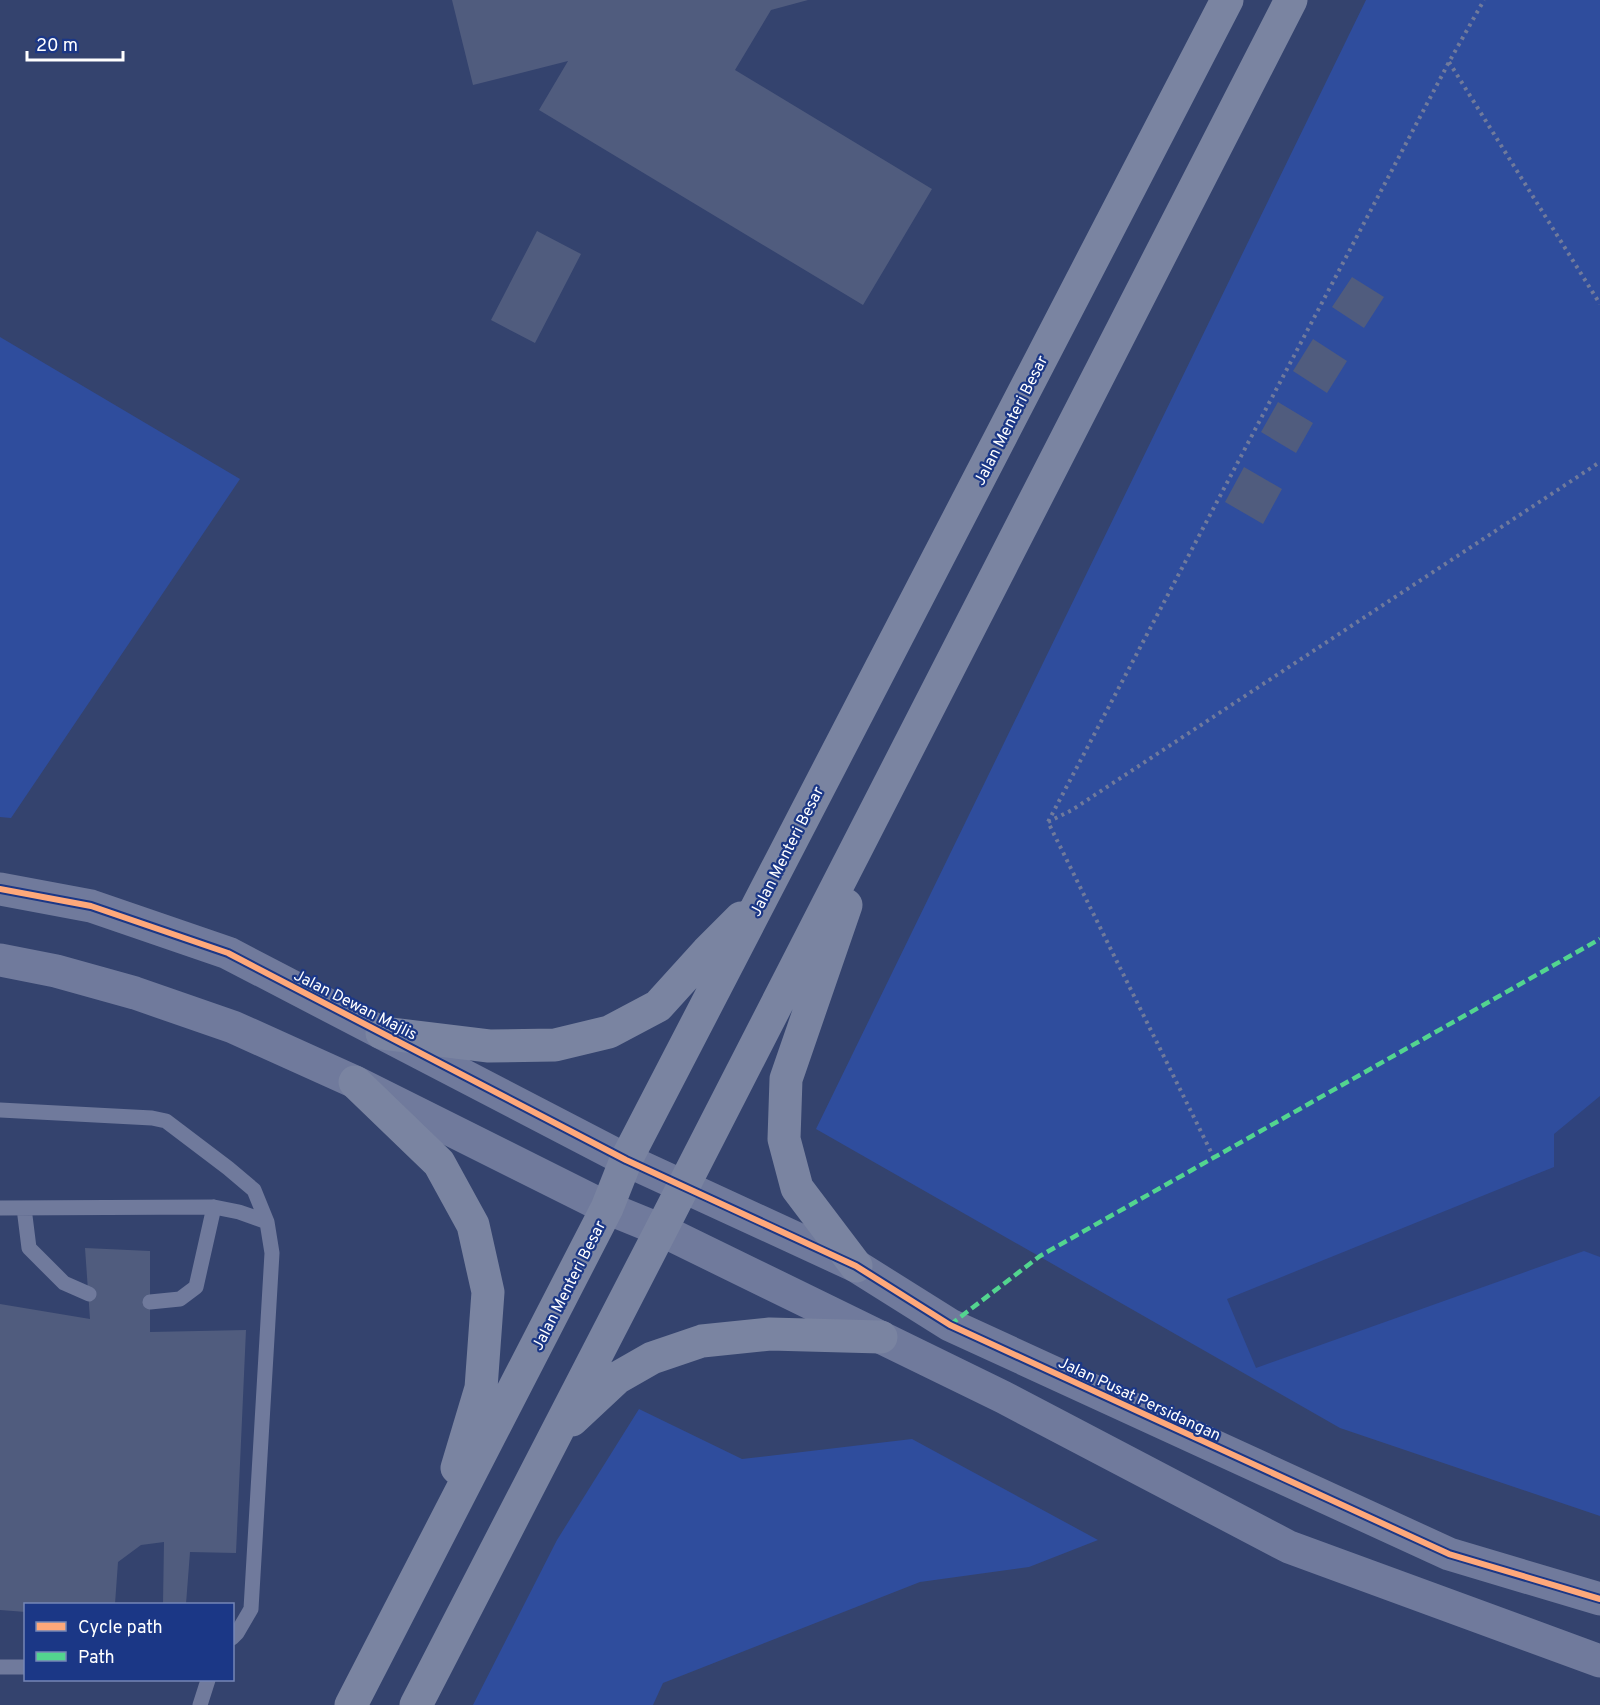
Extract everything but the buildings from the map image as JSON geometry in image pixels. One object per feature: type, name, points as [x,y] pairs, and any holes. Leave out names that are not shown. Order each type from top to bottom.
[{"type":"main road","name":"Jalan Menteri Besar","points":[[351,1705],[607,1208],[626,1160],[1227,0]]},
{"type":"main road","points":[[416,1705],[1291,0]]},
{"type":"main road","points":[[856,1266],[796,1188],[784,1139],[786,1078],[877,809]]},
{"type":"main road","points":[[382,1033],[489,1046],[555,1045],[609,1032],[658,1006],[706,952],[764,894]]},
{"type":"main road","points":[[355,1082],[439,1163],[473,1225],[488,1292],[481,1388],[431,1550]]},
{"type":"main road","points":[[554,1437],[618,1378],[652,1358],[702,1341],[770,1334],[881,1337]]},
{"type":"street","name":"Jalan Dewan Majlis","points":[[0,889],[91,906],[228,953],[626,1160],[684,1185]]},
{"type":"street","points":[[0,960],[56,971],[135,993],[233,1027],[355,1082],[607,1208],[661,1230],[1003,1397],[1288,1547],[1600,1661]]},
{"type":"street","name":"Jalan Pusat Persidangan","points":[[684,1185],[856,1266],[950,1325],[1449,1554],[1600,1599]]},
{"type":"lane","points":[[0,1110],[152,1118],[166,1121],[228,1168],[254,1191],[267,1222],[272,1253],[251,1609],[234,1635]]},
{"type":"lane","points":[[0,1208],[214,1207],[239,1212],[267,1222]]},
{"type":"lane","points":[[150,1302],[180,1299],[196,1287],[214,1207]]},
{"type":"lane","points":[[24,1208],[29,1248],[64,1283],[89,1294]]},
{"type":"lane","points":[[0,1666],[24,1667]]},
{"type":"lane","points":[[200,1705],[208,1681]]},
{"type":"path","points":[[1048,822],[1449,62],[1484,0]]},
{"type":"path","points":[[1449,62],[1600,304]]},
{"type":"path","points":[[1048,822],[1072,810],[1600,462]]},
{"type":"path","points":[[1048,822],[1214,1158]]},
{"type":"shaded area","points":[[1366,0],[1600,0],[1600,1516],[1340,1428],[816,1129]]},
{"type":"shaded area","points":[[0,337],[240,479],[11,818],[0,817]]},
{"type":"shaded area","points":[[1600,1096],[1600,1257],[1584,1251],[1256,1368],[1227,1299],[1554,1167],[1554,1134]]},
{"type":"shaded area","points":[[639,1409],[742,1459],[912,1439],[1098,1540],[1029,1567],[920,1582],[663,1683],[653,1705],[473,1705],[557,1540]]},
{"type":"marked path","points":[[950,1325],[1040,1256],[1600,939]]},
{"type":"cycle path","points":[[0,889],[91,906],[228,953],[626,1160],[856,1266],[950,1325],[1449,1554],[1600,1599]]}]
